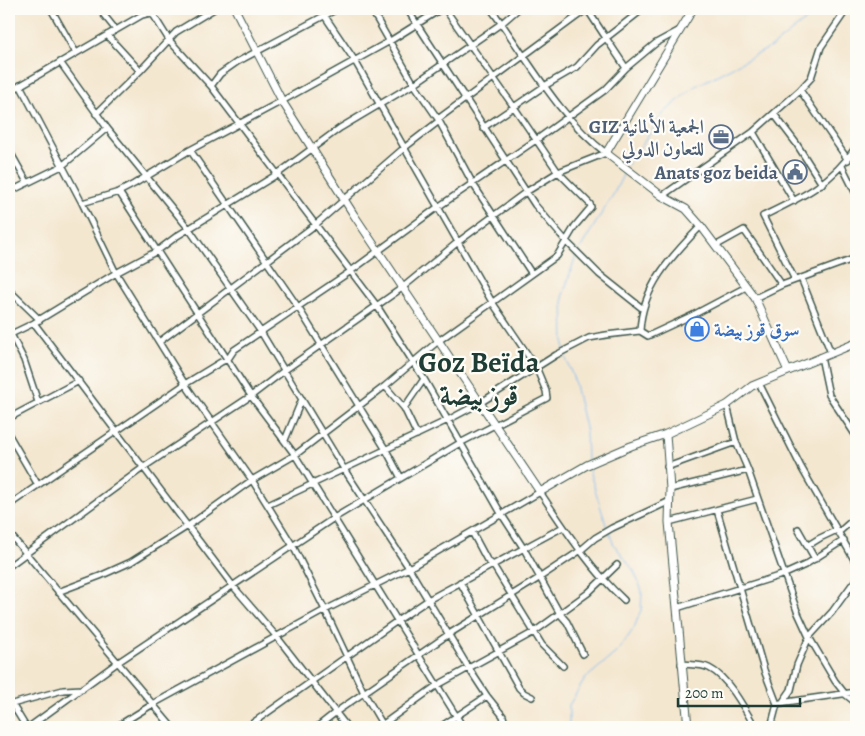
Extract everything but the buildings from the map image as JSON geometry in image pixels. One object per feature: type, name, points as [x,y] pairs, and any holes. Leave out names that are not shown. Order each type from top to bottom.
[{"type":"main road","points":[[235,9],[282,102],[378,252],[496,424],[540,492],[587,464],[666,434],[727,405],[759,383],[852,346],[856,342]]},
{"type":"main road","points":[[693,9],[606,153],[662,196],[686,209],[702,226],[755,298],[788,371]]},
{"type":"main road","points":[[666,434],[670,489],[669,522],[688,727]]},
{"type":"street","points":[[51,9],[76,53]]},
{"type":"street","points":[[99,9],[116,30]]},
{"type":"street","points":[[96,114],[176,32],[214,9]]},
{"type":"street","points":[[82,689],[63,690],[10,704],[28,727],[82,689],[117,663],[334,518],[460,443],[547,398],[536,367],[492,302],[355,61],[320,9]]},
{"type":"street","points":[[211,86],[228,68],[256,51],[337,9]]},
{"type":"street","points":[[371,9],[414,84],[438,120],[473,184],[532,274]]},
{"type":"street","points":[[407,9],[483,128],[545,219],[599,274],[643,310]]},
{"type":"street","points":[[82,203],[120,192],[190,150],[355,61],[441,9]]},
{"type":"street","points":[[58,592],[131,562],[188,526],[252,480],[295,455],[438,342],[557,256],[575,226],[591,207],[558,172],[445,9]]},
{"type":"street","points":[[492,9],[568,117],[590,141],[606,153]]},
{"type":"street","points":[[38,402],[24,360],[10,335],[37,321],[116,272],[157,251],[276,175],[340,128],[414,84],[502,23],[518,9]]},
{"type":"street","points":[[159,342],[315,225],[438,120],[587,9],[626,68]]},
{"type":"street","points":[[483,128],[577,67],[597,44],[643,9]]},
{"type":"street","points":[[662,196],[753,132],[800,90],[811,78],[821,47],[847,9]]},
{"type":"street","points":[[9,92],[142,15],[150,13],[154,16],[169,40],[211,86],[240,123],[276,175],[376,306],[424,379],[560,614],[567,622],[583,654]]},
{"type":"street","points":[[9,505],[185,384],[228,359],[234,350],[351,271],[568,117],[604,90],[656,42],[680,30]]},
{"type":"street","points":[[107,35],[140,71]]},
{"type":"street","points":[[60,62],[96,114],[189,229],[260,332],[344,469],[409,568],[468,667],[505,720],[503,727]]},
{"type":"street","points":[[20,85],[116,272],[185,384],[252,480],[292,546],[382,726],[436,686],[498,650],[534,632],[604,579],[617,565]]},
{"type":"street","points":[[800,90],[848,160]]},
{"type":"street","points":[[774,114],[796,143],[822,184]]},
{"type":"street","points":[[9,192],[62,166],[107,128]]},
{"type":"street","points":[[753,132],[794,201]]},
{"type":"street","points":[[830,354],[798,279],[763,216],[794,201],[822,184],[848,160],[856,147]]},
{"type":"street","points":[[9,150],[27,182]]},
{"type":"street","points":[[190,150],[226,206],[267,261],[322,344],[401,478]]},
{"type":"street","points":[[9,566],[144,467],[251,396],[402,288],[458,242],[526,192],[558,172],[606,153]]},
{"type":"street","points":[[842,166],[856,194]]},
{"type":"street","points":[[120,192],[251,396],[295,455],[463,727]]},
{"type":"street","points":[[640,331],[643,310],[653,286],[668,260],[702,226]]},
{"type":"street","points":[[717,245],[742,230],[782,285]]},
{"type":"street","points":[[755,298],[782,285],[856,258]]},
{"type":"street","points":[[268,505],[448,420],[480,403],[556,355],[589,338],[606,334],[640,331],[648,336],[746,287]]},
{"type":"street","points":[[9,290],[37,321],[79,382],[233,586],[347,727]]},
{"type":"street","points":[[821,357],[829,395],[856,436]]},
{"type":"street","points":[[404,408],[424,379]]},
{"type":"street","points":[[9,418],[79,382]]},
{"type":"street","points":[[759,383],[802,467],[856,564]]},
{"type":"street","points":[[384,386],[404,408],[416,435]]},
{"type":"street","points":[[285,440],[302,398]]},
{"type":"street","points":[[727,405],[736,442],[748,470],[797,611],[809,637],[835,682],[856,703]]},
{"type":"street","points":[[9,435],[38,485]]},
{"type":"street","points":[[668,467],[736,442]]},
{"type":"street","points":[[670,489],[748,470]]},
{"type":"street","points":[[116,727],[153,704],[325,610],[409,568],[540,492],[563,527],[604,579],[624,600]]},
{"type":"street","points":[[669,522],[757,499]]},
{"type":"street","points":[[317,727],[449,634],[539,578],[581,550],[595,538],[670,500]]},
{"type":"street","points":[[717,510],[764,670],[780,703]]},
{"type":"street","points":[[807,546],[820,538],[838,531],[856,517]]},
{"type":"street","points":[[247,727],[428,600],[563,527]]},
{"type":"street","points":[[798,529],[815,559]]},
{"type":"street","points":[[472,532],[487,560],[493,565],[542,645],[562,666]]},
{"type":"street","points":[[9,533],[172,727]]},
{"type":"street","points":[[677,608],[785,574],[805,565],[844,540]]},
{"type":"street","points":[[771,727],[780,703],[791,690],[797,665],[809,637],[832,612],[855,581]]},
{"type":"street","points":[[855,581],[856,600]]},
{"type":"street","points":[[460,582],[519,688],[532,697]]},
{"type":"street","points":[[681,664],[709,668],[720,675],[755,727]]},
{"type":"street","points":[[780,703],[846,695],[856,692]]},
{"type":"street","points":[[440,727],[487,696]]},
{"type":"waterway","points":[[628,165],[663,114],[692,88],[773,46],[820,9]]},
{"type":"waterway","points":[[578,252],[613,195],[625,171]]},
{"type":"waterway","points":[[564,349],[563,295],[576,255]]},
{"type":"waterway","points":[[564,353],[574,380],[586,432],[587,461]]},
{"type":"waterway","points":[[588,467],[607,528]]},
{"type":"waterway","points":[[569,727],[569,705],[585,679],[619,650],[634,628],[641,610],[642,591],[634,571],[613,543],[609,531]]},
{"type":"place","name":"GIZ الجمعية الألمانية للتعاون الدولي","points":[[721,137]]},
{"type":"place","name":"Anats goz beida","points":[[795,172]]},
{"type":"place","name":"سوق قوز بيضة","points":[[697,329]]},
{"type":"district","name":"Goz Beïda قوز بيضة","points":[[479,379]]}]
